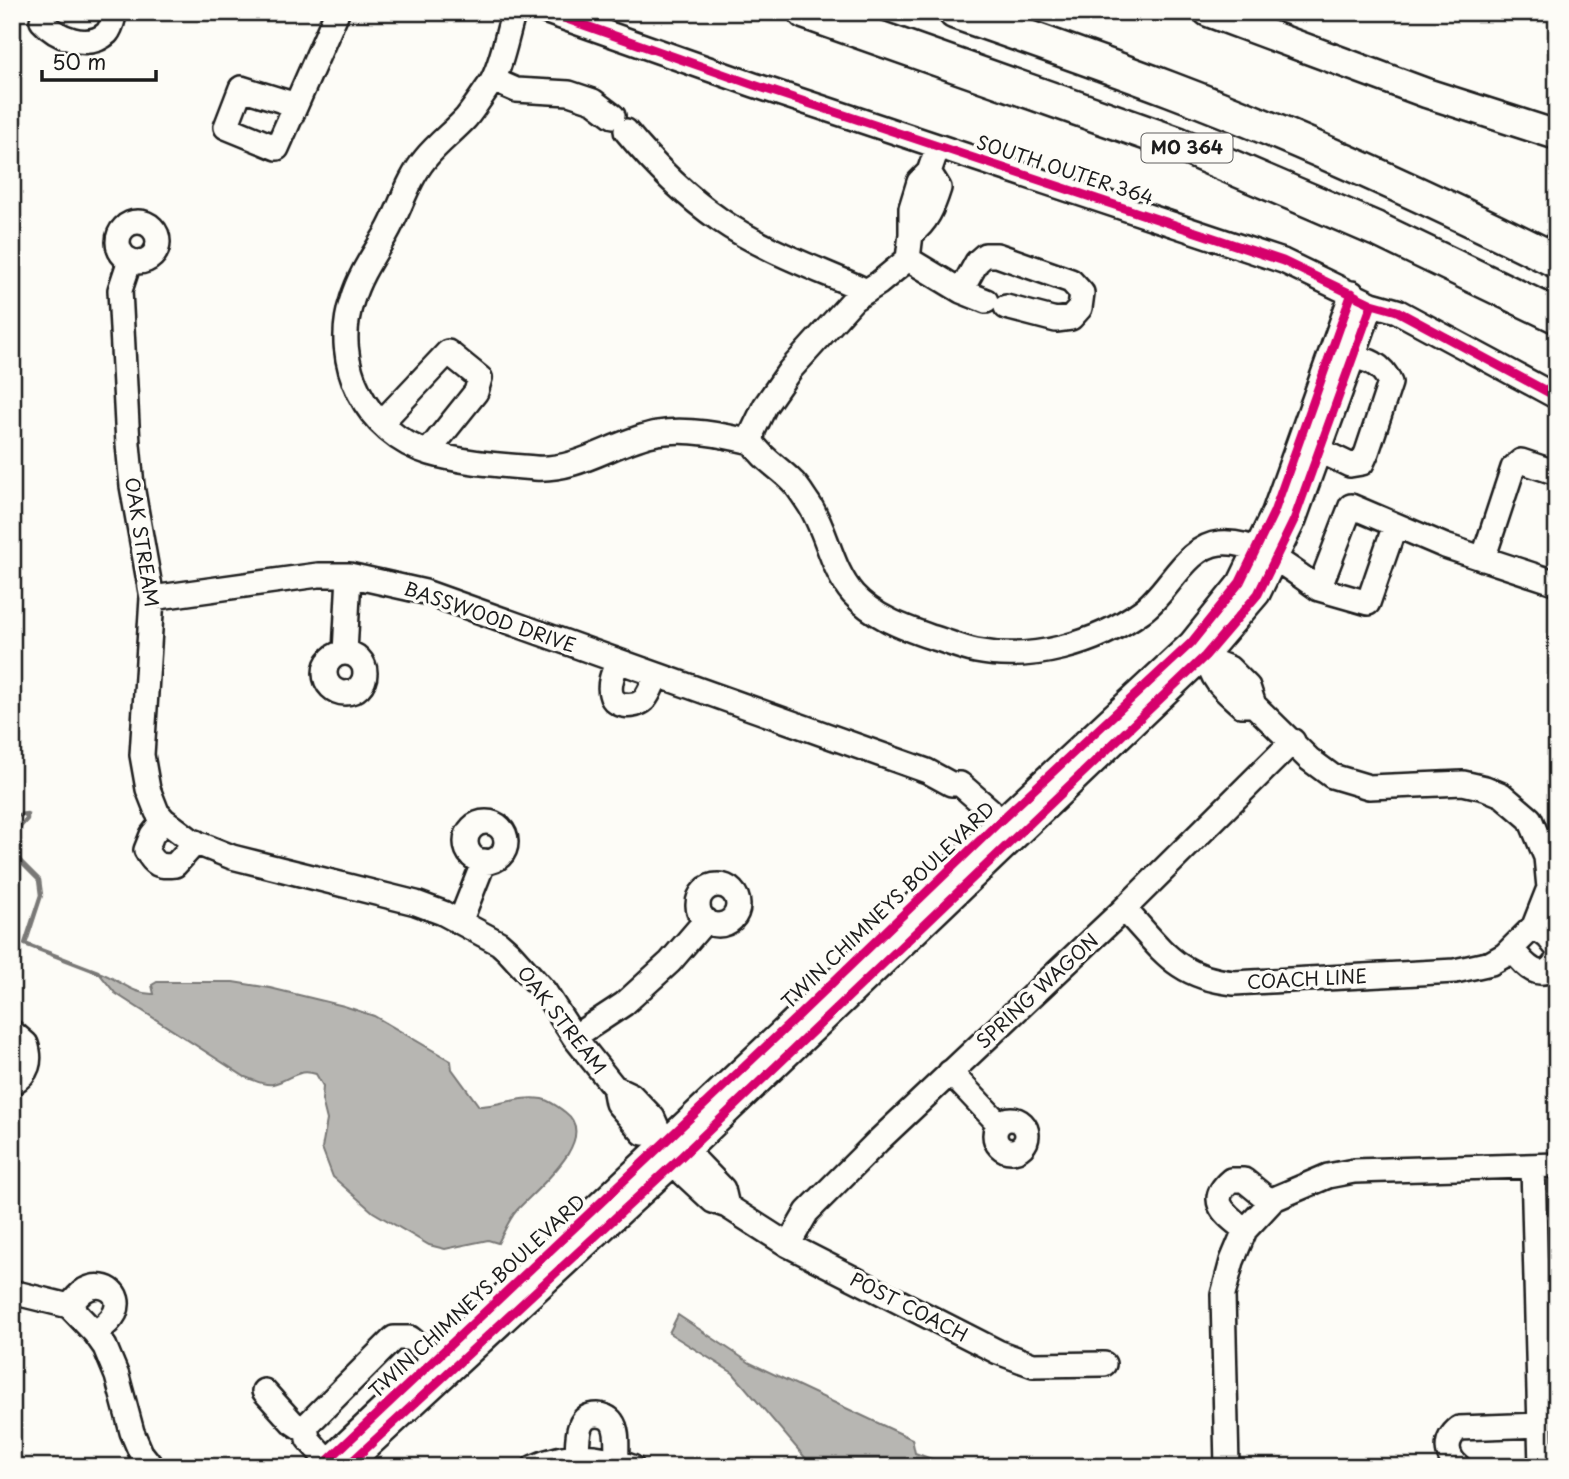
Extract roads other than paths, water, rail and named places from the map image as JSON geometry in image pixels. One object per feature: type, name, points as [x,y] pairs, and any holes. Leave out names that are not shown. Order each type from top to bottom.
[{"type":"highway","name":"MO 364","points":[[805,12],[1178,144],[1376,229],[1557,316]]},
{"type":"highway","name":"MO 364","points":[[955,12],[1171,89],[1260,125],[1376,174],[1557,261]]},
{"type":"main road","points":[[1208,12],[1426,93],[1557,135]]},
{"type":"street","points":[[42,21],[54,33],[66,39],[90,40],[105,35],[111,27],[115,12]]},
{"type":"street","points":[[296,105],[337,12]]},
{"type":"street","points":[[514,12],[493,80],[467,117],[425,159],[410,182],[387,231],[362,274],[351,302],[346,328],[346,357],[358,391],[368,408],[398,438],[428,452],[478,463],[540,468],[572,465],[656,433],[690,432],[752,442]]},
{"type":"street","name":"SOUTH OUTER 364","points":[[547,12],[754,85],[1283,261],[1396,311],[1557,397]]},
{"type":"street","points":[[493,80],[516,90],[569,93],[593,101],[619,124],[658,168],[721,221],[768,248],[867,290]]},
{"type":"street","points":[[937,146],[929,172],[939,188],[923,224],[911,234],[908,259],[854,299],[790,370],[765,407],[753,431],[752,442],[758,452],[794,483],[811,506],[840,573],[852,593],[866,606],[884,620],[976,651],[1020,656],[1051,650],[1103,634],[1143,611],[1195,554],[1218,543],[1265,554],[1319,589],[1368,603],[1395,525]]},
{"type":"street","points":[[908,259],[961,291],[996,304],[1056,320],[1071,318],[1080,308],[1082,293],[1071,281],[997,255],[985,255],[976,262],[961,291]]},
{"type":"street","name":"OAK STREAM","points":[[130,260],[120,290],[128,444],[132,486],[152,598],[142,755],[148,789],[157,812],[196,842],[232,857],[416,903],[499,943],[545,992],[574,1037],[614,1087],[617,1103],[643,1133],[673,1148]]},
{"type":"street","name":"TWIN CHIMNEYS BOULEVARD","points":[[332,1465],[399,1419],[442,1364],[673,1148],[1002,827],[1202,653],[1258,594],[1265,554],[1294,520],[1310,445],[1362,298]]},
{"type":"street","points":[[382,422],[448,352],[480,378],[480,383],[476,392],[428,452]]},
{"type":"street","points":[[1310,445],[1350,465],[1362,463],[1367,452],[1390,383],[1386,372],[1377,364],[1343,354]]},
{"type":"street","points":[[1483,559],[1513,468],[1521,461],[1557,473]]},
{"type":"street","points":[[1319,589],[1351,506],[1445,547],[1557,583]]},
{"type":"street","points":[[345,653],[349,575]]},
{"type":"street","name":"BASSWOOD DRIVE","points":[[152,598],[305,577],[349,575],[425,592],[927,771],[951,785],[960,785],[990,810],[1002,827]]},
{"type":"street","name":"COACH LINE","points":[[1124,909],[1178,966],[1197,976],[1222,981],[1455,971],[1491,963],[1512,949],[1534,926],[1549,888],[1546,857],[1530,819],[1502,795],[1463,783],[1369,787],[1332,776],[1309,759],[1254,705],[1241,705],[1215,680],[1202,653]]},
{"type":"street","points":[[618,661],[611,679],[610,693],[613,699],[625,706],[637,705],[643,701],[657,675]]},
{"type":"street","name":"SPRING WAGON","points":[[788,1245],[807,1212],[950,1072],[1124,909],[1293,741]]},
{"type":"street","points":[[164,820],[146,850],[156,864],[162,867],[175,865],[196,842]]},
{"type":"street","points":[[460,922],[484,862]]},
{"type":"street","points":[[574,1037],[624,1004],[670,962],[706,920]]},
{"type":"street","points":[[1534,926],[1557,948]]},
{"type":"street","points":[[1512,949],[1530,970],[1548,971],[1557,960]]},
{"type":"street","points":[[12,1032],[26,1044],[30,1062],[21,1077],[12,1083]]},
{"type":"street","points":[[950,1072],[999,1124]]},
{"type":"street","name":"POST COACH","points":[[673,1148],[694,1160],[723,1189],[727,1206],[788,1245],[998,1352],[1033,1365],[1104,1364]]},
{"type":"street","points":[[1227,1467],[1223,1295],[1232,1261],[1245,1230],[1271,1202],[1302,1185],[1354,1171],[1557,1165]]},
{"type":"street","points":[[1533,1167],[1541,1467]]},
{"type":"street","points":[[1245,1230],[1221,1208],[1218,1200],[1220,1191],[1231,1180],[1244,1180],[1271,1202]]},
{"type":"street","points":[[69,1306],[83,1291],[94,1286],[107,1287],[115,1294],[115,1314],[95,1334]]},
{"type":"street","points":[[12,1292],[69,1306],[106,1347],[132,1432],[141,1453],[152,1467]]},
{"type":"street","points":[[332,1465],[307,1439],[306,1426],[394,1338],[410,1338],[442,1364]]},
{"type":"street","points":[[264,1391],[292,1422],[307,1432]]},
{"type":"street","points":[[578,1456],[579,1426],[594,1414],[612,1421],[624,1464]]},
{"type":"street","points":[[1459,1467],[1451,1460],[1447,1445],[1451,1434],[1459,1428],[1540,1426]]},
{"type":"street","points":[[534,1467],[565,1456],[603,1457],[624,1464]]},
{"type":"waterway","points":[[12,816],[27,814],[27,819],[17,830],[12,845]]},
{"type":"waterway","points":[[12,853],[39,880],[41,895],[25,944],[98,972]]}]
